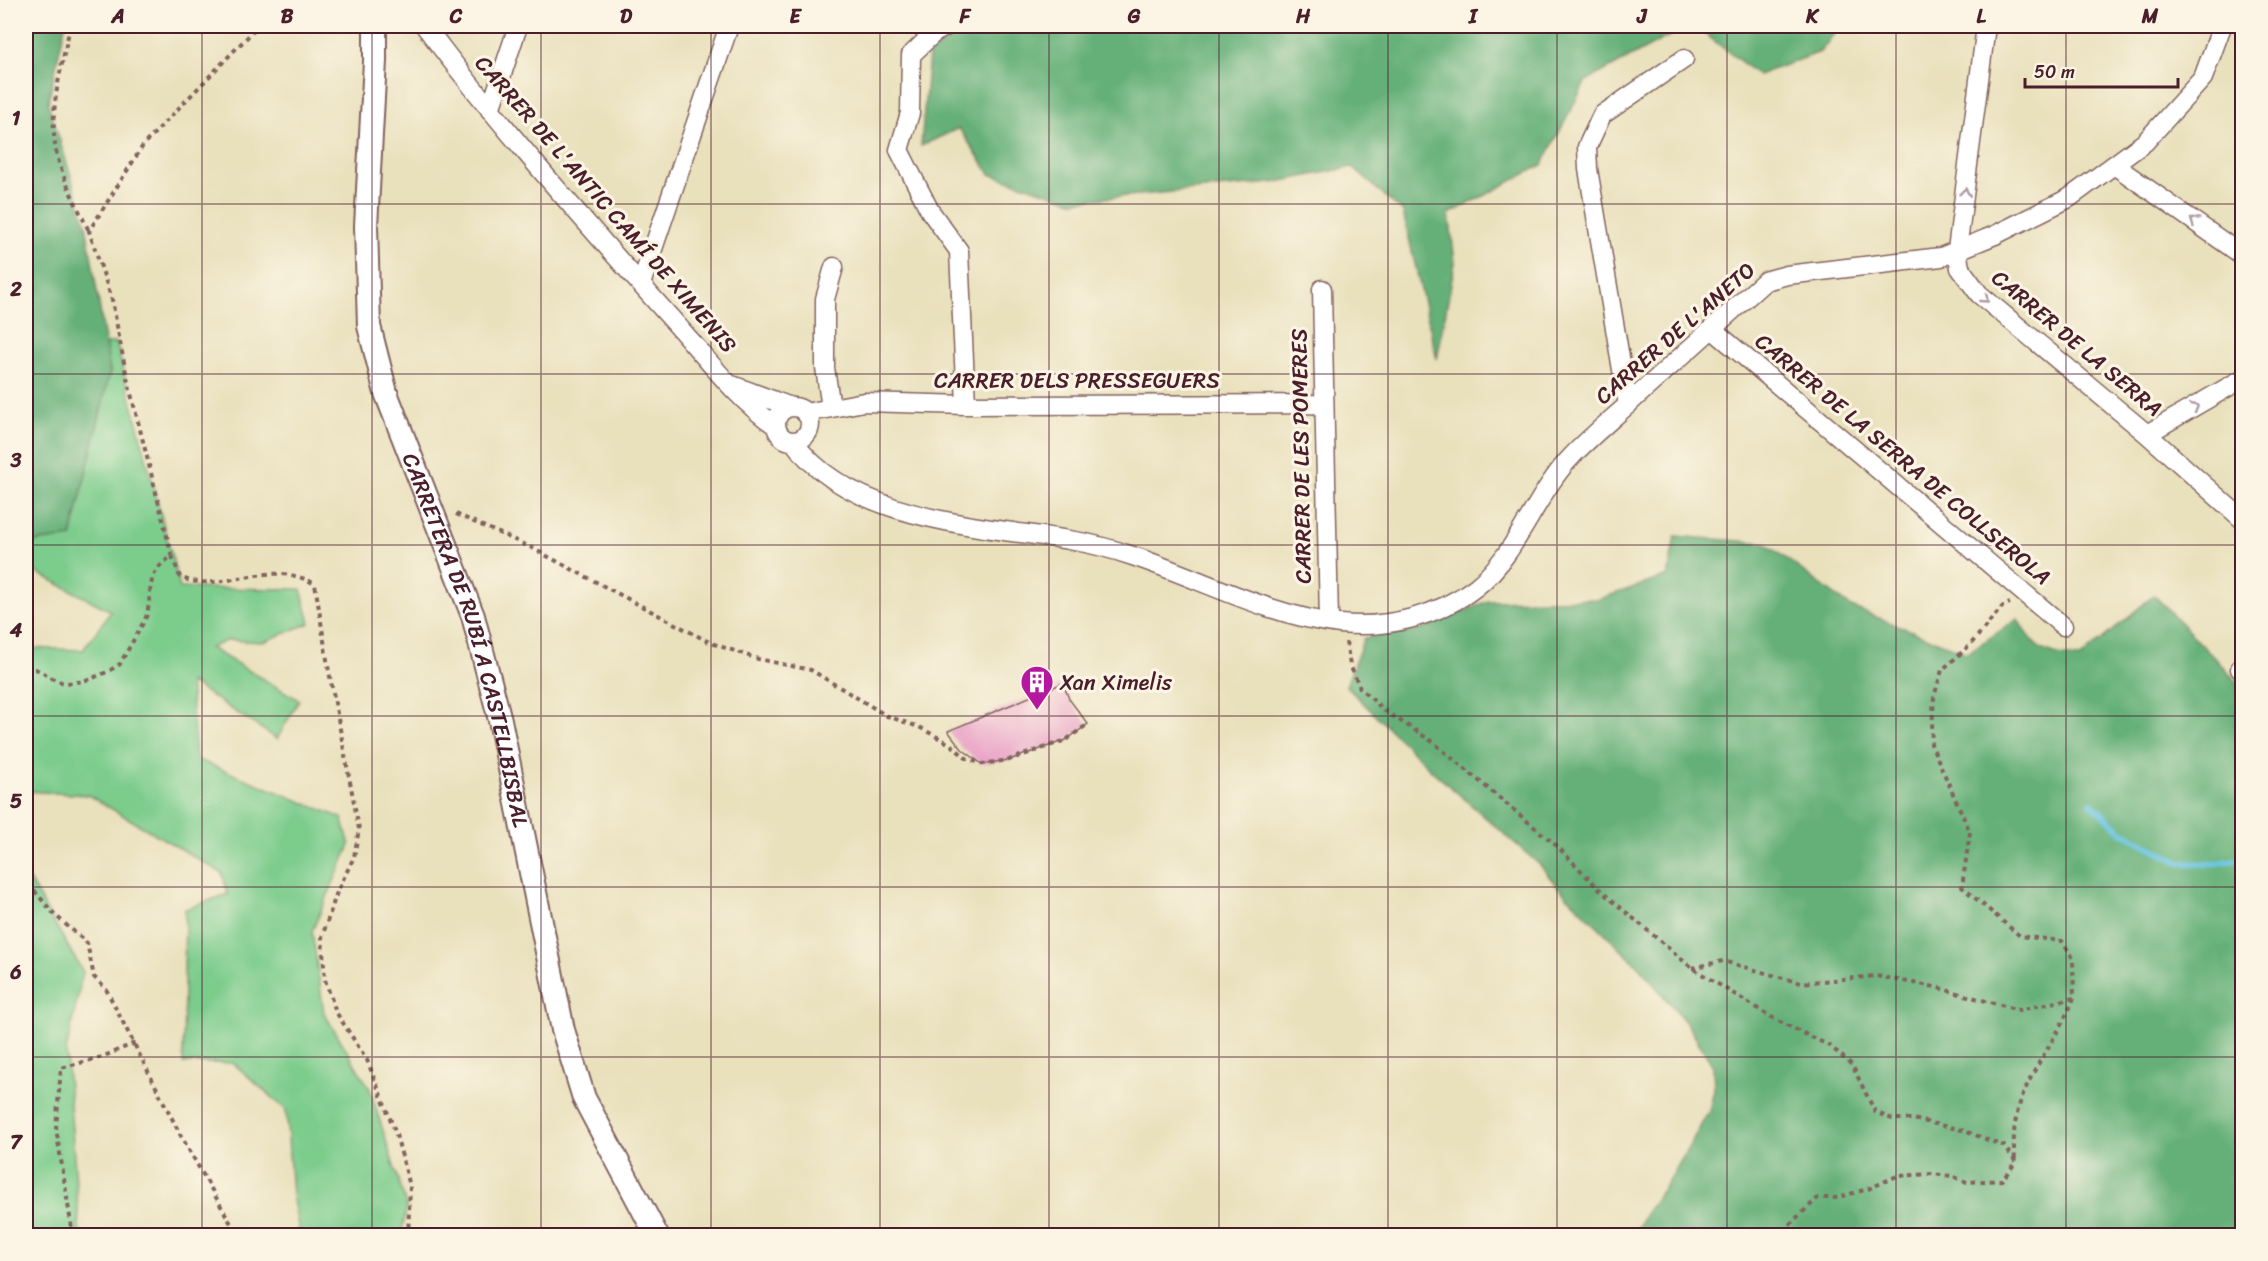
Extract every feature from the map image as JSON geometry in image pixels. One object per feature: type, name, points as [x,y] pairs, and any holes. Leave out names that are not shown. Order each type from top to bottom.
[{"type":"street","name":"CARRETERA DE RUBÍ A CASTELLBISBAL","points":[[375,26],[366,226],[369,326],[386,393],[473,616],[500,720],[563,1030],[572,1062],[584,1098],[657,1236]]},
{"type":"street","name":"CARRER DE L'ANTIC CAMÍ DE XIMENIS","points":[[425,26],[490,110],[732,385],[739,396],[776,426]]},
{"type":"street","points":[[490,110],[518,26]]},
{"type":"street","points":[[641,284],[729,26]]},
{"type":"street","points":[[947,26],[934,33],[911,55],[910,113],[899,150],[930,211],[959,251],[966,405]]},
{"type":"street","name":"CARRER DE LA SERRA","points":[[1986,26],[1957,250],[1960,268],[1979,294],[2147,434],[2242,519]]},
{"type":"street","name":"CARRER DE L'ANETO","points":[[1336,623],[1381,624],[1425,616],[1476,586],[1500,561],[1570,457],[1765,281],[1787,275],[1941,256],[1995,235],[2069,198],[2145,142],[2203,78],[2222,26]]},
{"type":"street","points":[[1628,405],[1588,169],[1587,147],[1602,115],[1684,59]]},
{"type":"street","points":[[2114,165],[2242,255]]},
{"type":"street","points":[[804,419],[802,438],[793,441],[783,439],[776,426],[781,411],[804,419],[824,417],[831,408],[825,368],[825,299],[834,267]]},
{"type":"street","name":"CARRER DE LES POMERES","points":[[1322,290],[1324,404],[1336,623]]},
{"type":"street","name":"CARRER DE LA SERRA DE COLLSEROLA","points":[[1712,329],[2063,626]]},
{"type":"street","points":[[2147,434],[2242,379]]},
{"type":"street","name":"CARRER DE L'ANTIC CAMÍ DE XIMENIS","points":[[732,385],[804,419]]},
{"type":"street","name":"CARRER DELS PRESSEGUERS","points":[[831,408],[864,402],[966,405],[1324,404]]},
{"type":"street","points":[[804,419],[815,453],[830,478]]},
{"type":"street","points":[[793,441],[806,460],[830,478],[888,507],[966,524],[1085,543],[1300,616],[1336,623]]},
{"type":"path","points":[[70,26],[58,84],[54,138],[58,159],[89,231],[112,300],[127,378],[172,556],[180,577],[193,583],[250,575],[288,574],[315,584],[359,829],[354,857],[337,892],[322,938],[325,980],[336,1012],[367,1060],[395,1131],[410,1186],[408,1236]]},
{"type":"path","points":[[89,231],[144,144],[258,26]]},
{"type":"path","points":[[429,504],[530,547],[711,643],[758,659],[811,670],[887,716],[919,727],[950,744],[966,758],[982,764],[1009,760],[1066,740],[1088,724]]},
{"type":"path","points":[[26,666],[33,667],[61,682],[92,678],[120,664],[147,615],[149,586],[153,574],[159,565],[172,556]]},
{"type":"path","points":[[1777,1236],[1818,1198],[1835,1198],[1868,1189],[1897,1176],[1932,1174],[1952,1176],[1967,1182],[2002,1180],[2016,1162],[2012,1134],[2015,1114],[2029,1081],[2055,1038],[2074,998],[2073,958],[2062,941],[2020,936],[1962,887],[1970,832],[1931,744],[1934,697],[1942,670],[1970,645],[2003,606],[2027,595]]},
{"type":"path","points":[[1336,623],[1360,688],[1385,711],[1433,742],[1557,846],[1601,891],[1692,968],[1776,1020],[1830,1046],[1852,1065],[1875,1112],[1892,1119],[1913,1119],[1962,1130],[2004,1146],[2016,1162]]},
{"type":"path","points":[[26,875],[32,888],[54,915],[87,943],[94,977],[106,989],[181,1136],[238,1236]]},
{"type":"path","points":[[1692,968],[1723,961],[1801,983],[1876,976],[1935,987],[2019,1010],[2074,998]]},
{"type":"path","points":[[73,1236],[56,1128],[61,1068],[102,1058],[135,1043]]},
{"type":"green space","points":[[26,26],[65,26],[48,103],[86,224],[110,371],[71,537],[26,543]]},
{"type":"green space","points":[[966,26],[1687,26],[1586,81],[1542,165],[1449,214],[1455,262],[1437,359],[1403,212],[1352,167],[1272,183],[1072,201],[990,174],[959,128],[921,146],[929,54]]},
{"type":"green space","points":[[1695,26],[1840,26],[1820,52],[1758,75]]},
{"type":"green space","points":[[116,342],[180,588],[301,589],[310,623],[263,642],[228,640],[210,648],[299,700],[277,739],[190,682],[196,759],[342,818],[350,845],[312,931],[324,1013],[370,1089],[407,1208],[401,1235],[300,1235],[292,1195],[286,1110],[233,1063],[183,1063],[185,909],[228,894],[222,873],[88,795],[26,791],[26,648],[83,650],[111,611],[26,567],[26,543],[71,537],[110,371],[105,344]]},
{"type":"green space","points":[[1675,536],[1765,543],[1851,607],[1967,653],[2018,619],[2030,638],[2042,649],[2058,655],[2080,658],[2154,595],[2242,687],[2242,1235],[1635,1235],[1643,1217],[1672,1176],[1709,1111],[1714,1089],[1713,1066],[1687,1024],[1640,968],[1555,884],[1541,866],[1431,770],[1346,686],[1364,638],[1417,631],[1488,601],[1599,599],[1668,576]]},
{"type":"green space","points":[[26,875],[83,972],[66,1051],[80,1235],[26,1235]]},
{"type":"building","name":"Xan Ximelis","points":[[1063,683],[1069,699],[1088,724],[1066,740],[1009,760],[982,764],[962,749],[948,731]]},
{"type":"waterway","points":[[2091,803],[2122,832],[2180,863],[2212,864],[2242,859]]},
{"type":"waterway","points":[[2236,1236],[2242,1225]]},
{"type":"place","name":"Xan Ximelis","points":[[1037,711]]}]
